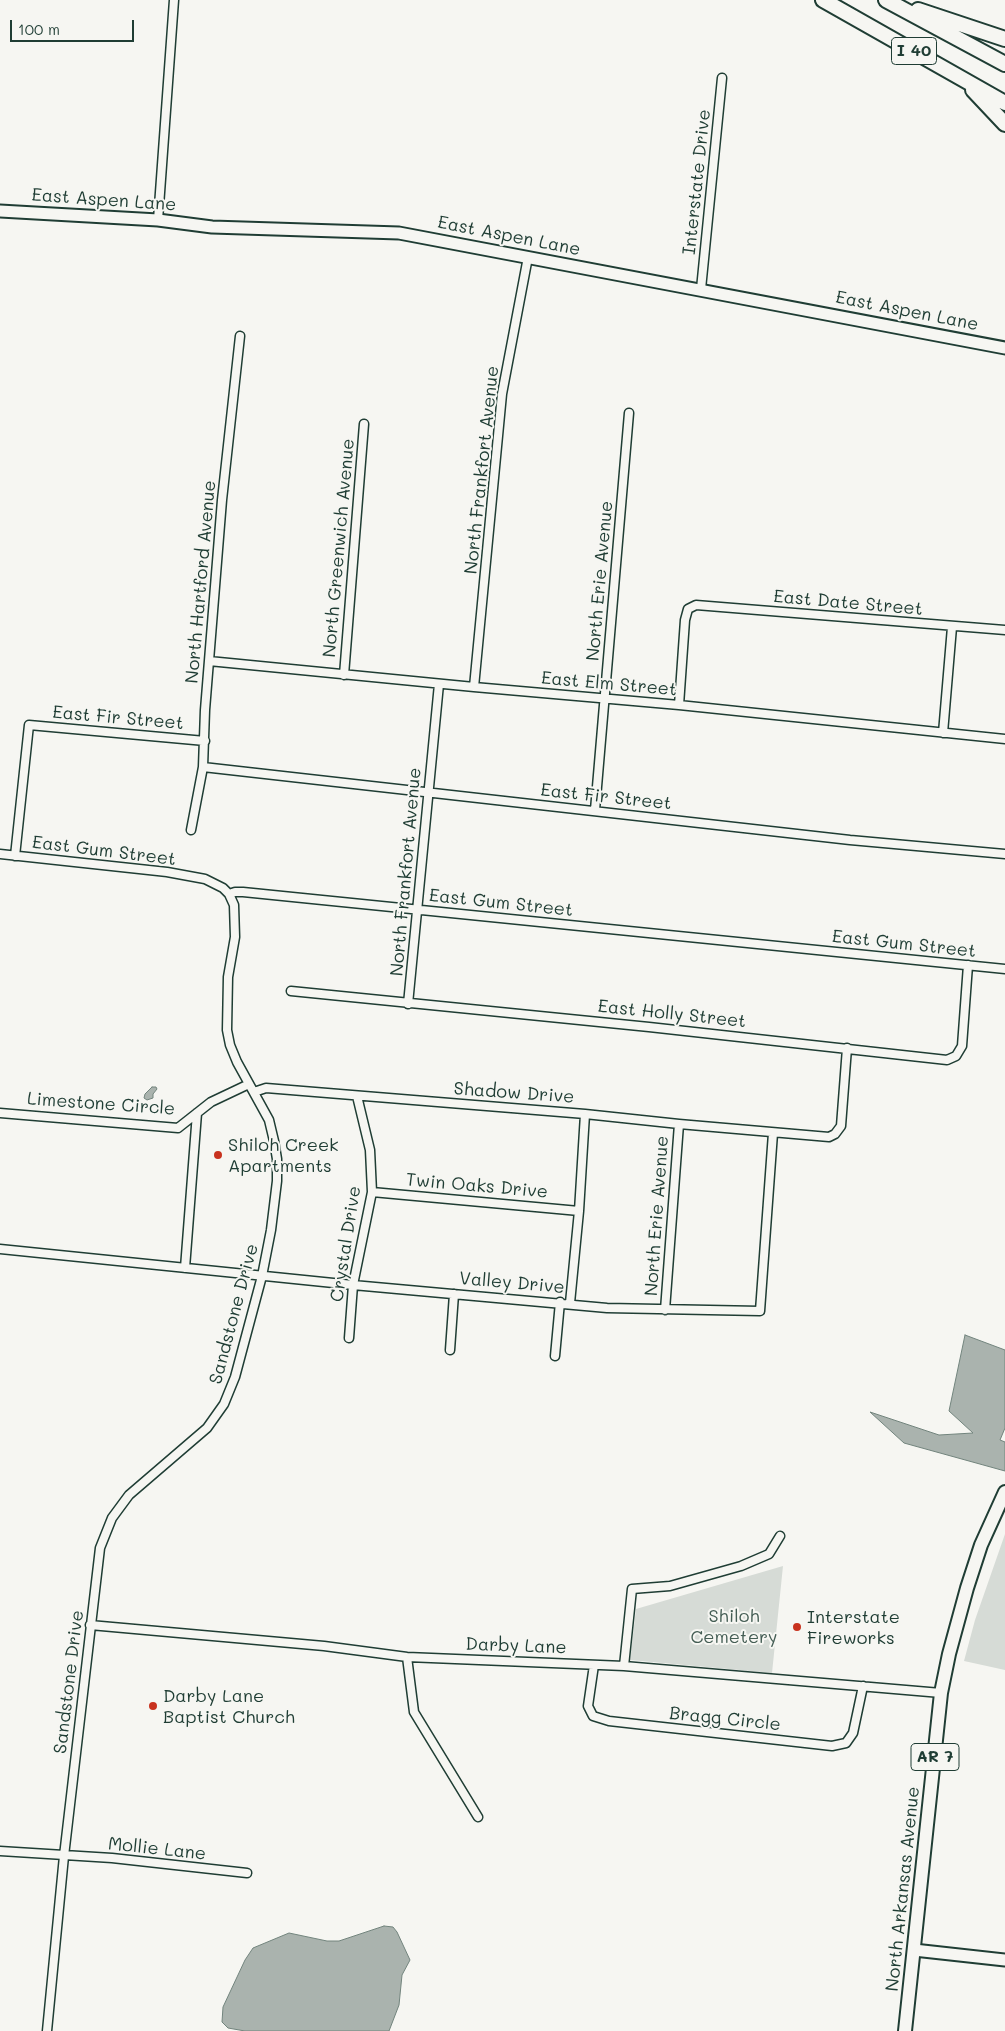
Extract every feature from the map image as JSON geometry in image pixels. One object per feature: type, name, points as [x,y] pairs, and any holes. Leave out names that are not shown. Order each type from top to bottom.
[{"type":"highway","name":"I 40","points":[[823,0],[1005,103]]},
{"type":"highway","name":"I 40","points":[[888,0],[1005,64]]},
{"type":"highway","points":[[888,0],[1005,39]]},
{"type":"highway","points":[[962,78],[1005,124]]},
{"type":"main road","name":"North Arkansas Avenue","points":[[905,2031],[942,1693],[949,1654],[967,1588],[982,1545],[1005,1492]]},
{"type":"street","points":[[158,220],[174,0]]},
{"type":"street","name":"Interstate Drive","points":[[701,289],[722,78]]},
{"type":"street","name":"East Aspen Lane","points":[[0,211],[158,220],[212,228],[398,233],[1005,348]]},
{"type":"street","name":"North Frankfort Avenue","points":[[474,687],[502,394],[528,257]]},
{"type":"street","name":"North Hartford Avenue","points":[[191,830],[203,767],[205,710],[222,500],[240,336]]},
{"type":"street","name":"North Erie Avenue","points":[[595,810],[629,413]]},
{"type":"street","name":"North Greenwich Avenue","points":[[344,675],[364,424]]},
{"type":"street","name":"East Date Street","points":[[679,705],[685,620],[688,609],[696,605],[1005,630]]},
{"type":"street","points":[[943,733],[952,627]]},
{"type":"street","name":"East Elm Street","points":[[209,661],[679,705],[1005,739]]},
{"type":"street","name":"North Frankfort Avenue","points":[[408,1004],[439,684]]},
{"type":"street","name":"East Fir Street","points":[[15,856],[29,725],[205,740]]},
{"type":"street","name":"East Fir Street","points":[[203,767],[850,840],[1005,854]]},
{"type":"street","name":"East Gum Street","points":[[0,854],[167,872],[205,879],[223,888],[230,894],[243,892],[1005,969]]},
{"type":"street","name":"Sandstone Drive","points":[[47,2031],[64,1856],[100,1548],[112,1518],[129,1495],[207,1428],[224,1404],[235,1377],[262,1276],[275,1204],[278,1159],[269,1120],[230,1045],[227,1030],[228,977],[235,937],[234,905],[230,894]]},
{"type":"street","name":"East Holly Street","points":[[291,991],[408,1004],[557,1017],[947,1060],[956,1056],[962,1046],[968,965]]},
{"type":"street","name":"Shadow Drive","points":[[252,1088],[585,1114],[773,1133],[829,1136],[835,1134],[841,1126],[847,1048]]},
{"type":"street","name":"Limestone Circle","points":[[0,1112],[178,1128],[211,1102],[252,1088]]},
{"type":"street","name":"Crystal Drive","points":[[349,1338],[353,1284],[372,1192],[370,1150],[357,1096]]},
{"type":"street","name":"Limestone Circle","points":[[185,1268],[197,1113]]},
{"type":"street","points":[[570,1303],[579,1211],[585,1114]]},
{"type":"street","name":"North Erie Avenue","points":[[665,1310],[679,1124]]},
{"type":"street","name":"Valley Drive","points":[[262,1276],[560,1302],[608,1308],[760,1311],[773,1133]]},
{"type":"street","name":"Twin Oaks Drive","points":[[372,1192],[579,1211]]},
{"type":"street","points":[[0,1249],[262,1276]]},
{"type":"street","points":[[450,1350],[454,1294]]},
{"type":"street","points":[[555,1356],[560,1302]]},
{"type":"street","points":[[624,1666],[632,1589],[670,1586],[741,1566],[769,1554],[780,1536]]},
{"type":"street","name":"Darby Lane","points":[[90,1625],[324,1646],[408,1657],[624,1666],[942,1693]]},
{"type":"street","points":[[408,1657],[414,1712],[478,1817]]},
{"type":"street","name":"Bragg Circle","points":[[594,1664],[588,1706],[593,1716],[608,1721],[832,1746],[846,1743],[853,1733],[863,1686]]},
{"type":"street","name":"Mollie Lane","points":[[0,1851],[112,1858],[247,1873]]},
{"type":"street","points":[[914,1950],[1005,1960]]},
{"type":"green space","points":[[1005,1534],[1005,1670],[964,1661],[975,1620]]},
{"type":"green space","name":"Shiloh Cemetery","points":[[783,1566],[772,1673],[630,1660],[636,1609]]},
{"type":"shaded area","points":[[152,1087],[157,1089],[153,1094],[153,1098],[147,1100],[144,1098],[145,1094]]},
{"type":"shaded area","points":[[965,1335],[1005,1350],[1005,1428],[1000,1440],[1005,1442],[1005,1471],[904,1443],[870,1412],[939,1435],[973,1433],[949,1411]]},
{"type":"shaded area","points":[[384,1926],[393,1927],[397,1932],[410,1960],[402,1975],[399,2005],[389,2031],[245,2031],[228,2028],[222,2022],[223,2007],[245,1960],[253,1948],[289,1933],[327,1941],[339,1941]]},
{"type":"place","name":"Shiloh Creek Apartments","points":[[218,1155]]},
{"type":"place","name":"Interstate Fireworks","points":[[797,1627]]},
{"type":"place","name":"Darby Lane Baptist Church","points":[[153,1706]]}]
